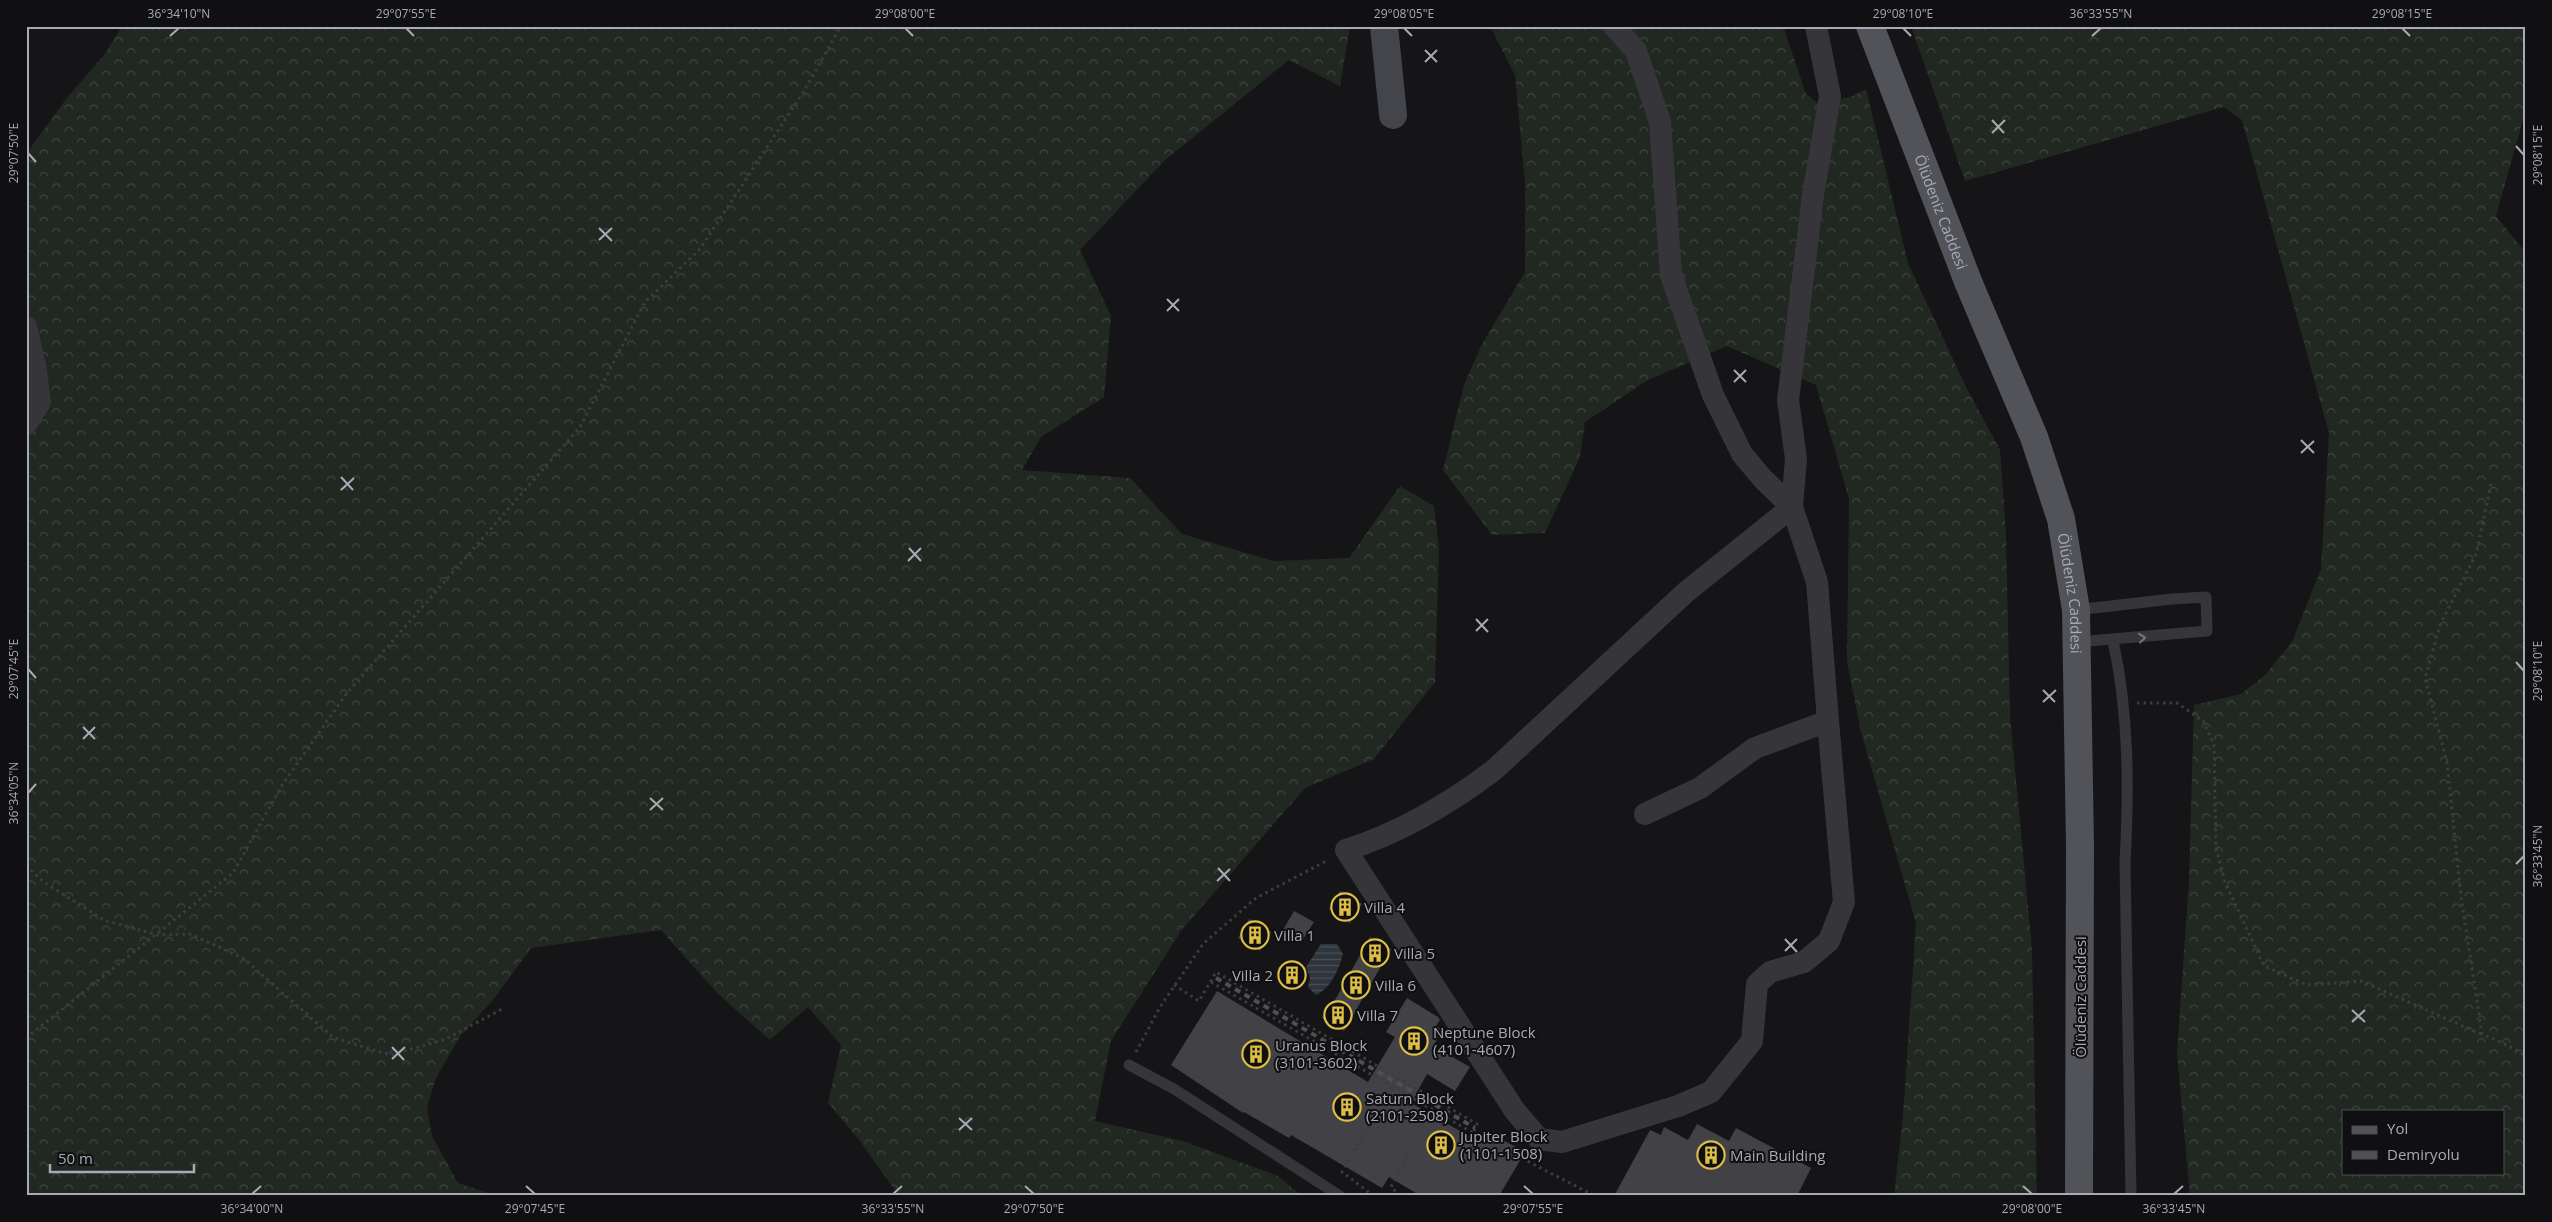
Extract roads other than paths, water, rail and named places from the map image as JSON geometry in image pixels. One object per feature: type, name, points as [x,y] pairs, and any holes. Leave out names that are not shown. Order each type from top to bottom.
[{"type":"main road","name":"Ölüdeniz Caddesi","points":[[1870,26],[1969,284],[2034,437],[2061,519],[2076,610],[2080,845],[2079,1196]]},
{"type":"street","points":[[1384,26],[1393,115]]},
{"type":"street","points":[[1614,26],[1636,51],[1660,122],[1671,275],[1713,395],[1742,454],[1763,479],[1792,507]]},
{"type":"street","points":[[1792,507],[1686,592],[1494,770],[1460,795],[1402,828],[1370,843],[1346,850],[1515,1111],[1539,1139],[1562,1142],[1678,1106],[1711,1092],[1752,1041],[1757,984],[1770,972],[1804,962],[1829,942],[1844,902],[1816,582],[1792,507],[1796,459],[1788,400],[1812,205],[1830,96],[1816,26]]},
{"type":"street","points":[[26,327],[35,365],[40,402],[26,424]]},
{"type":"street","points":[[1645,814],[1700,788],[1755,748],[1828,721]]},
{"type":"lane","points":[[2076,610],[2206,597],[2207,631],[2113,641],[2076,642]]},
{"type":"lane","points":[[2113,641],[2124,703],[2128,816],[2125,863],[2131,1196]]},
{"type":"lane","points":[[1129,1065],[1174,1089],[1340,1196]]},
{"type":"railway","points":[[1216,978],[1475,1128]]},
{"type":"place","name":"Villa 4","points":[[1345,907]]},
{"type":"place","name":"Villa 1","points":[[1255,935]]},
{"type":"place","name":"Villa 5","points":[[1375,953]]},
{"type":"place","name":"Villa 2","points":[[1292,975]]},
{"type":"place","name":"Villa 6","points":[[1356,985]]},
{"type":"place","name":"Villa 7","points":[[1338,1015]]},
{"type":"place","name":"Neptune Block (4101-4607)","points":[[1414,1041]]},
{"type":"place","name":"Uranus Block (3101-3602)","points":[[1256,1054]]},
{"type":"place","name":"Saturn Block (2101-2508)","points":[[1347,1107]]},
{"type":"place","name":"Jupiter Block (1101-1508)","points":[[1441,1145]]},
{"type":"place","name":"Main Building","points":[[1711,1155]]}]
